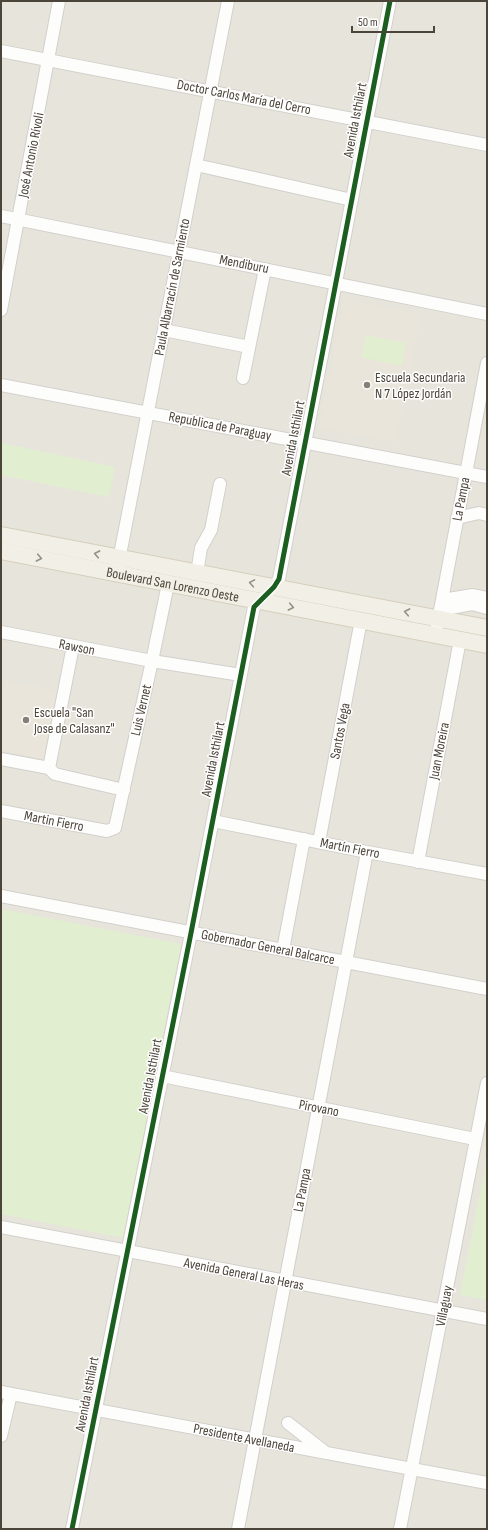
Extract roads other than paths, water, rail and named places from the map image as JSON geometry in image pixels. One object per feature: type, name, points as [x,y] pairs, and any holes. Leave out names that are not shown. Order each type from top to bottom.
[{"type":"main road","name":"Boulevard San Lorenzo Oeste","points":[[1,535],[274,587],[440,609],[487,628]]},
{"type":"main road","name":"Boulevard San Lorenzo Oeste","points":[[1,550],[168,584],[487,645]]},
{"type":"street","name":"José Antonio Rívoli","points":[[1,310],[59,1]]},
{"type":"street","name":"Paula Albarracín de Sarmiento","points":[[117,574],[228,1]]},
{"type":"street","name":"Avenida Isthilart","points":[[72,1529],[191,933],[254,607],[274,587],[279,579],[390,1]]},
{"type":"street","name":"Doctor Carlos María del Cerro","points":[[1,51],[210,90],[487,145]]},
{"type":"street","points":[[196,165],[352,200]]},
{"type":"street","name":"Mendiburu","points":[[1,216],[336,282],[487,314]]},
{"type":"street","points":[[243,378],[265,269]]},
{"type":"street","points":[[164,330],[249,347]]},
{"type":"street","name":"La Pampa","points":[[436,635],[487,363]]},
{"type":"street","name":"Republica de Paraguay","points":[[1,385],[487,477]]},
{"type":"street","points":[[197,573],[201,548],[211,530],[220,484]]},
{"type":"street","points":[[457,518],[479,513],[487,515]]},
{"type":"street","name":"Luis Vernet","points":[[107,831],[113,830],[116,826],[168,584]]},
{"type":"street","points":[[440,609],[473,595],[487,598]]},
{"type":"street","points":[[440,609],[472,604],[487,608]]},
{"type":"street","name":"Santos Vega","points":[[319,842],[361,620]]},
{"type":"street","name":"Rawson","points":[[1,632],[152,661],[241,675]]},
{"type":"street","name":"Juan Moreira","points":[[418,862],[460,640]]},
{"type":"street","points":[[49,768],[74,646]]},
{"type":"street","points":[[1,759],[49,768],[55,774],[124,790]]},
{"type":"street","name":"Martin Fierro","points":[[1,811],[107,831]]},
{"type":"street","name":"Martín Fierro","points":[[213,821],[418,862],[487,874]]},
{"type":"street","points":[[283,950],[304,839]]},
{"type":"street","name":"La Pampa","points":[[238,1529],[345,961],[367,852]]},
{"type":"street","name":"Gobernador General Balcarce","points":[[1,896],[487,989]]},
{"type":"street","name":"Pirovano","points":[[162,1076],[475,1139]]},
{"type":"street","name":"Villaguay","points":[[400,1529],[444,1310],[475,1139],[487,1083]]},
{"type":"street","name":"Avenida General Las Heras","points":[[1,1227],[284,1282],[487,1319]]},
{"type":"street","points":[[1,1436],[6,1393]]},
{"type":"street","name":"Presidente Avellaneda","points":[[6,1393],[487,1483]]},
{"type":"street","points":[[288,1423],[328,1454]]},
{"type":"place","name":"Escuela Secundaria N 7 López Jordán","points":[[367,385]]},
{"type":"place","name":"Escuela \"San Jose de Calasanz\"","points":[[26,720]]}]
